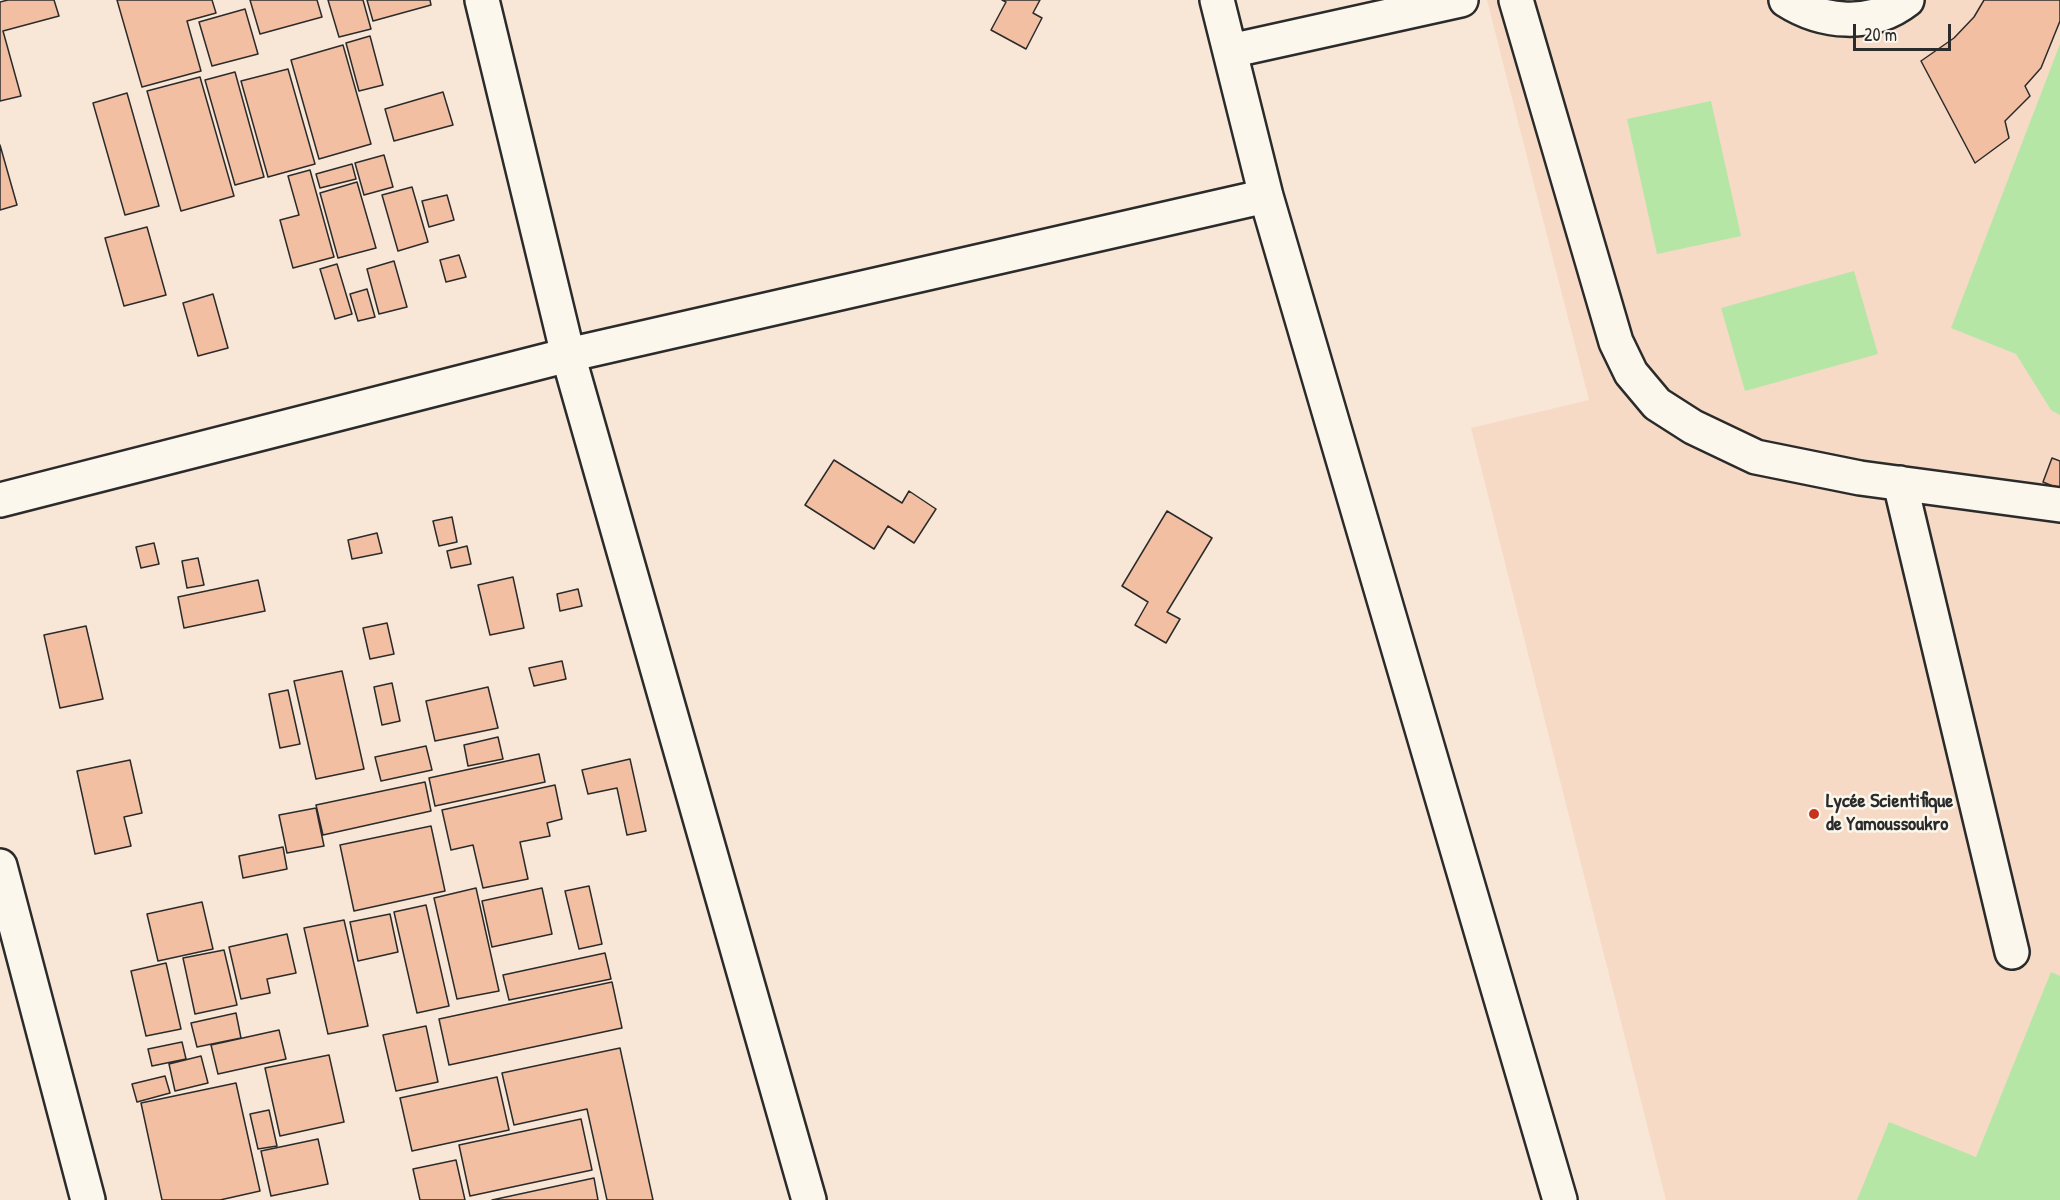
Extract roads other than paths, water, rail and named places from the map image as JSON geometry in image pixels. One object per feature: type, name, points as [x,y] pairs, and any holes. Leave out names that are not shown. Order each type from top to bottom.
[{"type":"street","points":[[482,0],[568,356],[809,1200]]},
{"type":"street","points":[[1217,0],[1266,196],[1560,1200]]},
{"type":"street","points":[[1230,51],[1461,0]]},
{"type":"street","points":[[1516,0],[1616,342],[1631,373],[1657,404],[1693,427],[1756,457],[1860,478],[2060,505]]},
{"type":"street","points":[[1786,0],[1804,11],[1835,20],[1868,18],[1899,7],[1907,0]]},
{"type":"street","points":[[0,500],[568,356],[1266,196]]},
{"type":"street","points":[[1900,483],[2012,952]]},
{"type":"street","points":[[0,866],[88,1200]]},
{"type":"place","name":"Lycée Scientifique de Yamoussoukro","points":[[1814,814]]}]
